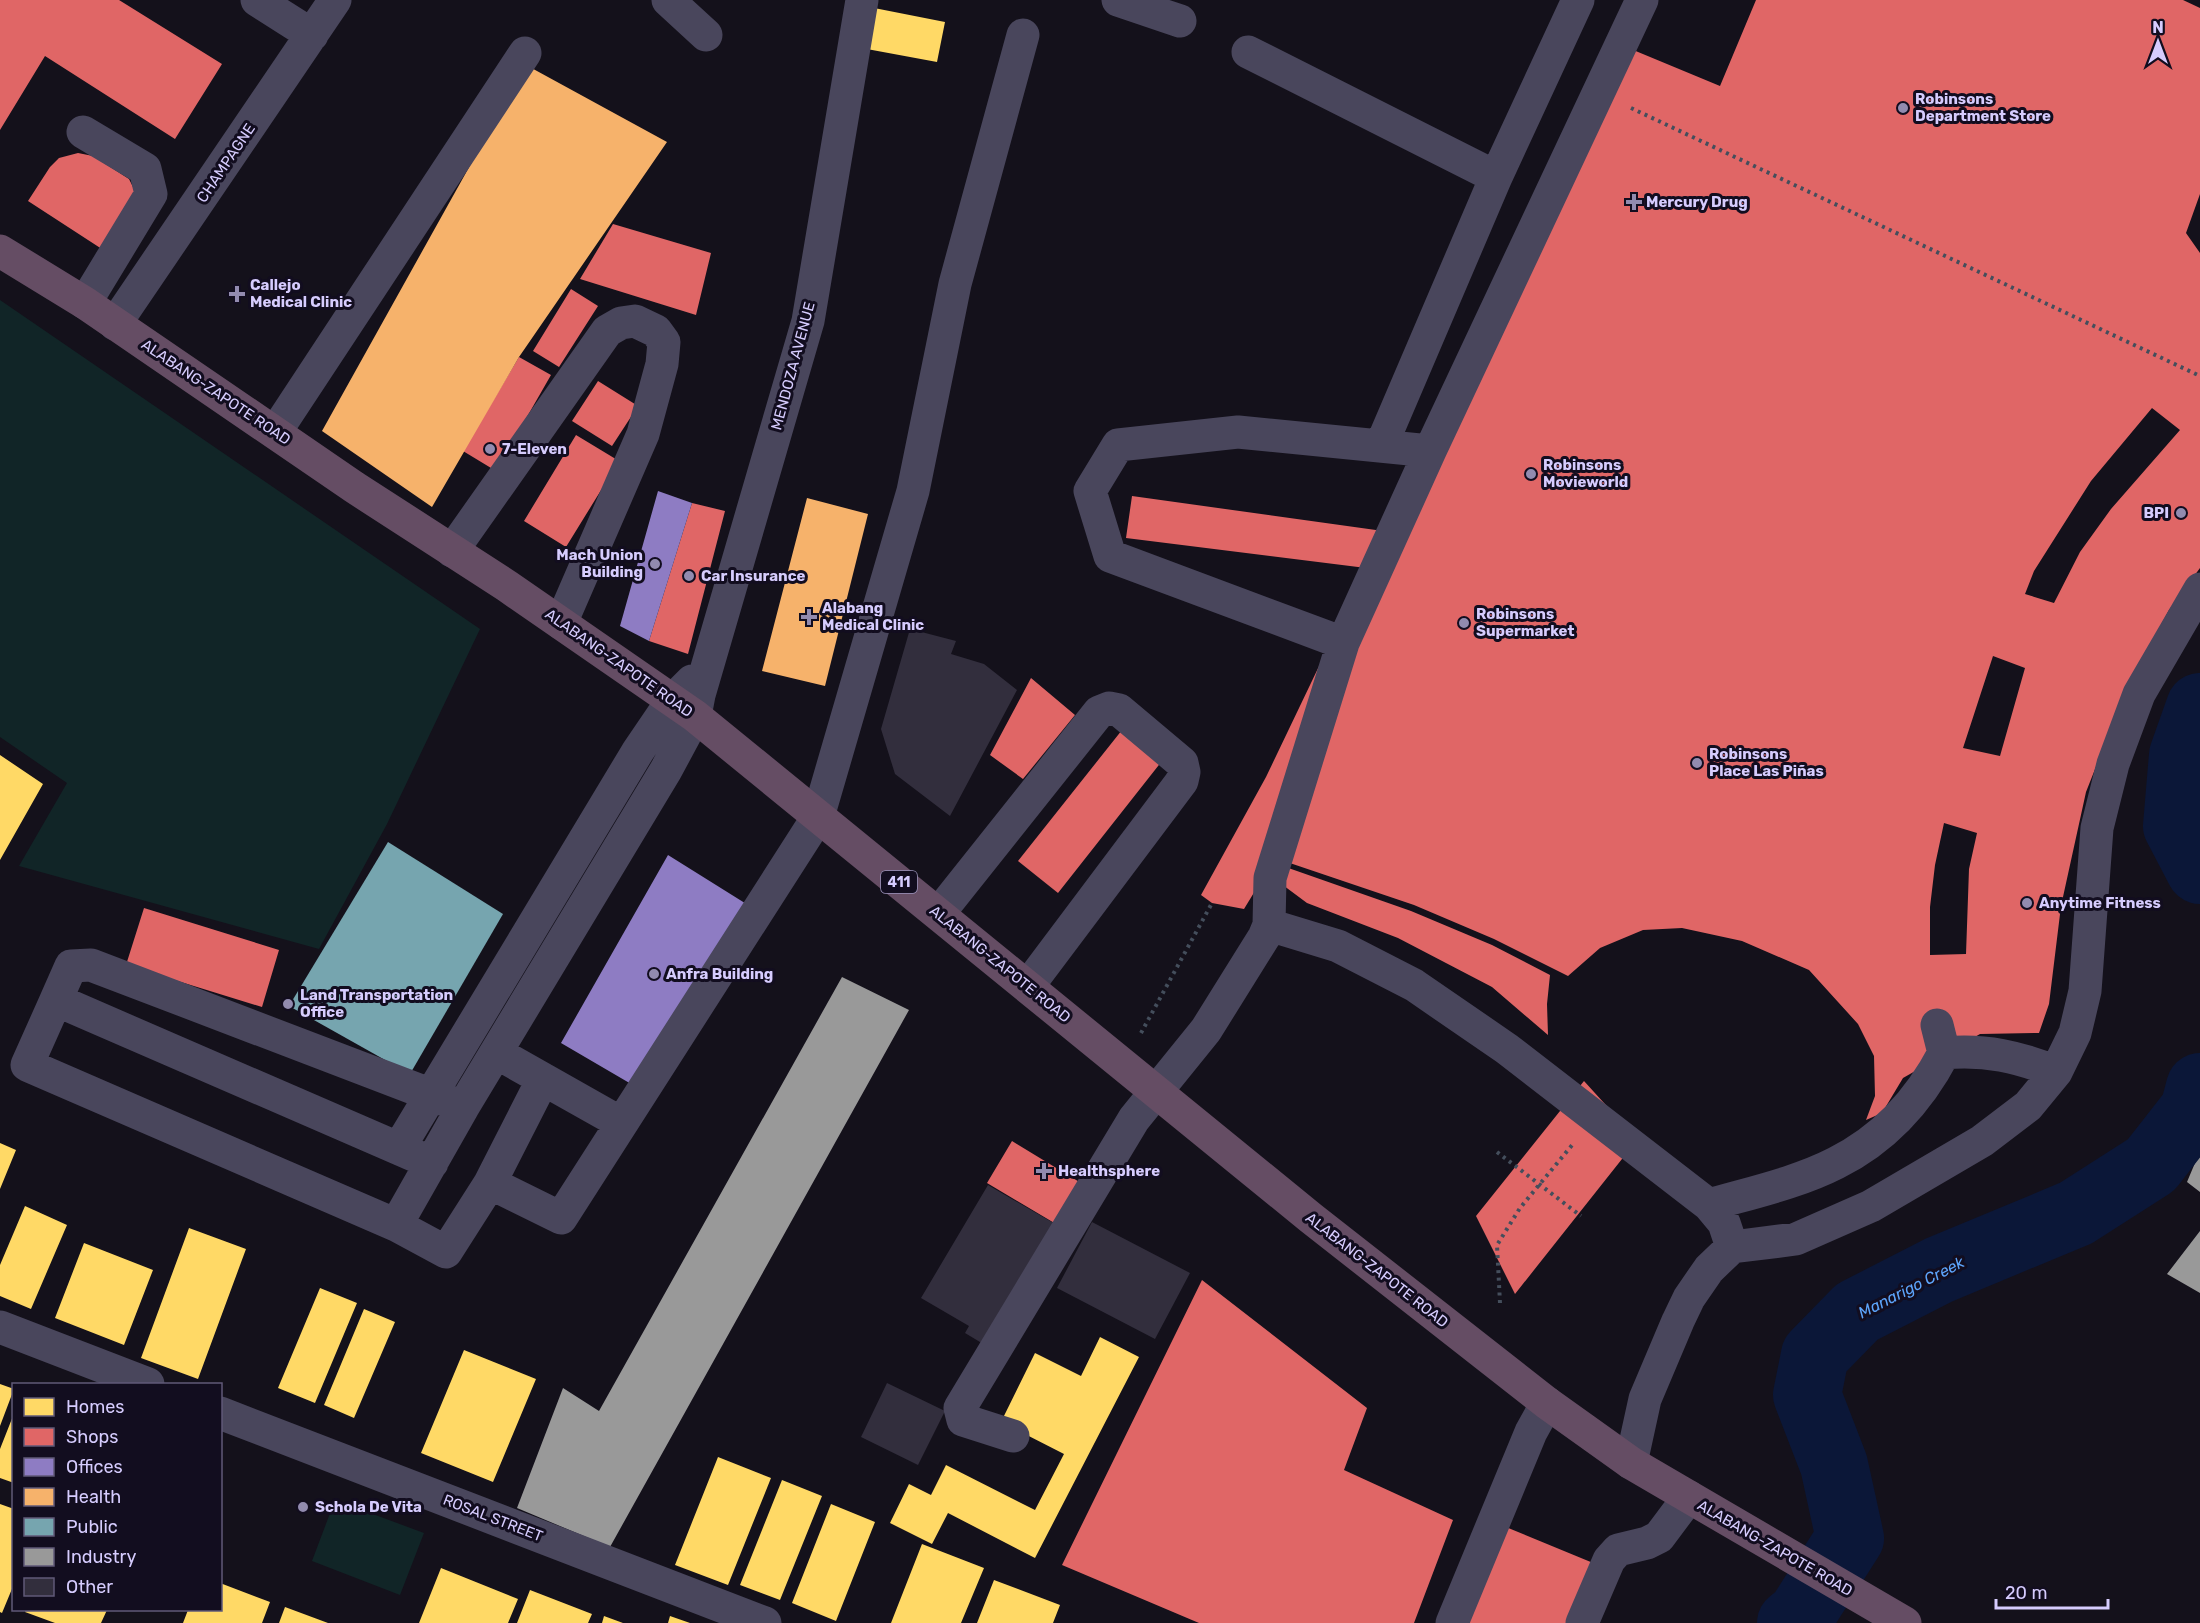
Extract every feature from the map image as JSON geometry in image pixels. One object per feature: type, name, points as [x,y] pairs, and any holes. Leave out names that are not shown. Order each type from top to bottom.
[{"type":"highway","name":"ALABANG-ZAPOTE ROAD","points":[[0,251],[85,303],[561,623],[684,709],[939,913],[1311,1218],[1547,1403],[1631,1463],[1851,1592],[1893,1620]]},
{"type":"street","points":[[257,0],[312,35]]},
{"type":"street","name":"CHAMPAGNE","points":[[116,324],[335,0]]},
{"type":"street","points":[[668,0],[706,35]]},
{"type":"street","name":"MENDOZA AVENUE","points":[[684,709],[711,655],[808,321],[862,0]]},
{"type":"street","points":[[1118,0],[1180,21]]},
{"type":"street","points":[[1382,446],[1496,177],[1578,0]]},
{"type":"street","points":[[1013,1436],[963,1420],[960,1408],[1134,1119],[1206,1030],[1264,937],[1269,925],[1270,878],[1343,643],[1430,451],[1642,0]]},
{"type":"street","points":[[490,1183],[561,1218],[818,817],[913,491],[955,284],[1023,35]]},
{"type":"street","points":[[1248,52],[1496,177]]},
{"type":"street","points":[[276,431],[525,53]]},
{"type":"street","points":[[83,132],[145,169],[152,194],[85,303]]},
{"type":"street","points":[[452,551],[607,331],[621,323],[634,321],[657,331],[664,342],[662,364],[643,434],[561,623]]},
{"type":"street","points":[[1343,643],[1110,556],[1090,491],[1118,445],[1238,432],[1430,451]]},
{"type":"street","points":[[1631,1463],[1645,1399],[1678,1321],[1689,1298],[1709,1269],[1732,1246],[1796,1239],[1871,1206],[1982,1141],[2028,1106],[2056,1072],[2075,1033],[2085,991],[2097,828],[2113,764],[2139,694],[2200,589]]},
{"type":"street","points":[[939,913],[1099,712],[1108,708],[1119,710],[1182,763],[1184,772],[1182,781],[1028,986]]},
{"type":"street","points":[[396,1225],[463,1107],[666,770],[684,709]]},
{"type":"street","points":[[399,1148],[638,751],[684,709]]},
{"type":"street","points":[[1269,925],[1338,946],[1414,985],[1507,1049],[1709,1205],[1724,1223],[1732,1246]]},
{"type":"street","points":[[463,1107],[90,964],[71,966],[27,1065],[396,1225],[446,1252],[490,1183],[543,1079]]},
{"type":"street","points":[[56,1000],[432,1163]]},
{"type":"street","points":[[1709,1205],[1836,1163],[1880,1133],[1911,1105],[1941,1039],[2023,1058],[2056,1072]]},
{"type":"street","points":[[497,1053],[621,1123]]},
{"type":"street","points":[[0,1327],[145,1383]]},
{"type":"street","points":[[1452,1623],[1531,1432],[1547,1403]]},
{"type":"street","name":"ROSAL STREET","points":[[222,1414],[765,1623]]},
{"type":"street","points":[[1582,1623],[1609,1560],[1618,1550],[1647,1544],[1659,1537],[1689,1497]]},
{"type":"path","points":[[1599,93],[2200,376]]},
{"type":"path","points":[[1120,1063],[1154,1010],[1212,903]]},
{"type":"path","points":[[1500,1303],[1497,1245],[1520,1208],[1595,1116]]},
{"type":"path","points":[[1497,1152],[1581,1216]]},
{"type":"green space","points":[[0,300],[480,629],[387,824],[319,949],[19,866],[67,783],[0,737]]},
{"type":"green space","points":[[335,1500],[424,1533],[400,1595],[312,1561]]},
{"type":"building: Homes","points":[[864,6],[945,22],[937,62],[856,47]]},
{"type":"building: Homes","points":[[0,755],[43,784],[0,860]]},
{"type":"building: Homes","points":[[0,1143],[16,1150],[0,1189]]},
{"type":"building: Homes","points":[[25,1206],[67,1225],[31,1309],[0,1296],[0,1265]]},
{"type":"building: Homes","points":[[189,1228],[246,1249],[198,1379],[141,1358]]},
{"type":"building: Homes","points":[[84,1243],[153,1270],[124,1345],[55,1318]]},
{"type":"building: Homes","points":[[320,1288],[357,1303],[315,1403],[278,1388]]},
{"type":"building: Homes","points":[[364,1309],[395,1322],[354,1418],[324,1405]]},
{"type":"building: Homes","points":[[1100,1337],[1139,1357],[1035,1558],[948,1513],[932,1544],[890,1523],[909,1484],[931,1495],[946,1465],[1035,1510],[1064,1454],[1001,1422],[1035,1353],[1081,1376]]},
{"type":"building: Homes","points":[[464,1350],[536,1379],[493,1482],[421,1453]]},
{"type":"building: Homes","points":[[0,1384],[12,1388],[12,1394],[0,1426]]},
{"type":"building: Homes","points":[[12,1419],[12,1482],[0,1478],[0,1449]]},
{"type":"building: Homes","points":[[718,1457],[771,1478],[728,1585],[675,1565]]},
{"type":"building: Homes","points":[[782,1480],[822,1496],[780,1600],[740,1585]]},
{"type":"building: Homes","points":[[0,1504],[12,1508],[12,1589],[2,1613],[0,1612]]},
{"type":"building: Homes","points":[[831,1504],[875,1522],[836,1621],[792,1603]]},
{"type":"building: Homes","points":[[922,1544],[984,1568],[961,1623],[891,1623]]},
{"type":"building: Homes","points":[[441,1568],[518,1599],[508,1623],[419,1623]]},
{"type":"building: Homes","points":[[994,1580],[1060,1605],[1053,1623],[977,1623]]},
{"type":"building: Homes","points":[[222,1584],[270,1602],[262,1623],[183,1623],[188,1611],[222,1611]]},
{"type":"building: Homes","points":[[530,1590],[592,1614],[588,1623],[517,1623]]},
{"type":"building: Homes","points":[[285,1607],[328,1623],[279,1623]]},
{"type":"building: Homes","points":[[107,1611],[101,1623],[55,1623],[25,1612]]},
{"type":"building: Homes","points":[[604,1616],[623,1623],[602,1623]]},
{"type":"building: Homes","points":[[670,1616],[690,1623],[668,1623]]},
{"type":"building: Shops","points":[[0,0],[119,0],[222,64],[175,139],[45,56],[0,130]]},
{"type":"building: Shops","points":[[1756,0],[2183,0],[2200,8],[2200,194],[2186,233],[2200,253],[2200,568],[2169,610],[2127,688],[2086,792],[2061,906],[2049,1004],[2039,1033],[1980,1034],[1903,1078],[1882,1113],[1866,1120],[1875,1096],[1874,1056],[1858,1024],[1809,970],[1742,941],[1682,928],[1643,930],[1600,948],[1568,976],[1494,939],[1414,905],[1275,858],[1244,909],[1212,903],[1201,895],[1266,777],[1366,568],[1126,538],[1132,496],[1383,531],[1626,47],[1720,86]],"holes":[[[2152,408],[2180,430],[2111,509],[2080,552],[2054,603],[2025,594],[2034,571],[2091,481]],[[1993,656],[2025,668],[2000,756],[1963,748]],[[1944,823],[1977,833],[1969,869],[1966,954],[1930,955],[1930,907],[1935,865]]]},
{"type":"building: Shops","points":[[78,153],[93,156],[129,179],[136,193],[108,253],[28,201],[50,167],[59,158]]},
{"type":"building: Shops","points":[[613,224],[711,253],[696,315],[580,279]]},
{"type":"building: Shops","points":[[571,289],[598,306],[559,367],[533,351]]},
{"type":"building: Shops","points":[[519,357],[551,375],[496,471],[463,451]]},
{"type":"building: Shops","points":[[598,381],[638,406],[612,446],[572,421]]},
{"type":"building: Shops","points":[[576,435],[619,461],[566,547],[524,521]]},
{"type":"building: Shops","name":"Car Insurance","points":[[692,503],[725,511],[688,654],[649,641]]},
{"type":"building: Shops","points":[[1031,678],[1075,715],[1023,779],[990,755]]},
{"type":"building: Shops","points":[[1122,730],[1162,761],[1058,893],[1018,861]]},
{"type":"building: Shops","points":[[1277,864],[1411,911],[1492,945],[1550,975],[1547,1004],[1548,1035],[1492,987],[1398,938],[1307,903],[1272,877]]},
{"type":"building: Shops","points":[[144,908],[279,950],[262,1007],[126,965]]},
{"type":"building: Shops","points":[[1584,1081],[1624,1125],[1641,1135],[1515,1294],[1476,1216]]},
{"type":"building: Shops","points":[[1012,1141],[1081,1183],[1056,1224],[987,1183]]},
{"type":"building: Shops","points":[[1202,1280],[1367,1408],[1344,1470],[1453,1520],[1414,1623],[1199,1623],[1062,1565]]},
{"type":"building: Shops","points":[[1501,1525],[1598,1565],[1570,1623],[1461,1623]]},
{"type":"building: Offices","name":"Mach Union Building","points":[[658,491],[692,503],[649,641],[620,626]]},
{"type":"building: Offices","name":"Anfra Building","points":[[668,855],[748,905],[638,1088],[561,1043]]},
{"type":"building: Health","points":[[526,65],[667,142],[519,357],[432,507],[322,431]]},
{"type":"building: Health","name":"Alabang Medical Clinic","points":[[807,498],[868,514],[825,686],[762,671]]},
{"type":"building: Public","points":[[388,842],[503,914],[410,1074],[289,1006]]},
{"type":"building: Industry","points":[[842,977],[909,1010],[610,1547],[517,1508],[563,1388],[599,1411]]},
{"type":"building: Industry","points":[[2200,1151],[2200,1192],[2187,1182]]},
{"type":"building: Industry","points":[[2200,1231],[2200,1293],[2167,1274]]},
{"type":"building: Other","points":[[910,629],[956,641],[951,654],[984,664],[1017,690],[950,816],[895,774],[881,729]]},
{"type":"building: Other","points":[[988,1185],[1057,1225],[985,1345],[965,1333],[969,1326],[921,1298]]},
{"type":"building: Other","points":[[1092,1222],[1190,1273],[1155,1339],[1057,1288]]},
{"type":"building: Other","points":[[887,1383],[945,1411],[918,1465],[861,1437]]},
{"type":"waterway","name":"Manarigo Creek","points":[[2200,707],[2183,755],[2177,826],[2200,870]]},
{"type":"waterway","name":"Manarigo Creek","points":[[1791,1623],[1801,1615],[1850,1538],[1834,1465],[1807,1395],[1815,1355],[1857,1312],[1939,1270],[2076,1213],[2151,1165],[2194,1110],[2200,1087]]},
{"type":"place","name":"Robinsons Department Store","points":[[1903,108]]},
{"type":"place","name":"Mercury Drug","points":[[1634,202]]},
{"type":"place","name":"Callejo Medical Clinic","points":[[237,294]]},
{"type":"place","name":"7-Eleven","points":[[490,449]]},
{"type":"place","name":"Robinsons Movieworld","points":[[1531,474]]},
{"type":"place","name":"BPI","points":[[2181,513]]},
{"type":"place","name":"Mach Union Building","points":[[655,564]]},
{"type":"place","name":"Car Insurance","points":[[689,576]]},
{"type":"place","name":"Alabang Medical Clinic","points":[[809,617]]},
{"type":"place","name":"Robinsons Supermarket","points":[[1464,623]]},
{"type":"place","name":"Robinsons Place Las Piñas","points":[[1697,763]]},
{"type":"place","name":"Anytime Fitness","points":[[2027,903]]},
{"type":"place","name":"Anfra Building","points":[[654,974]]},
{"type":"place","name":"Land Transportation Office","points":[[288,1004]]},
{"type":"place","name":"Healthsphere","points":[[1044,1171]]},
{"type":"place","name":"Schola De Vita","points":[[303,1507]]}]
